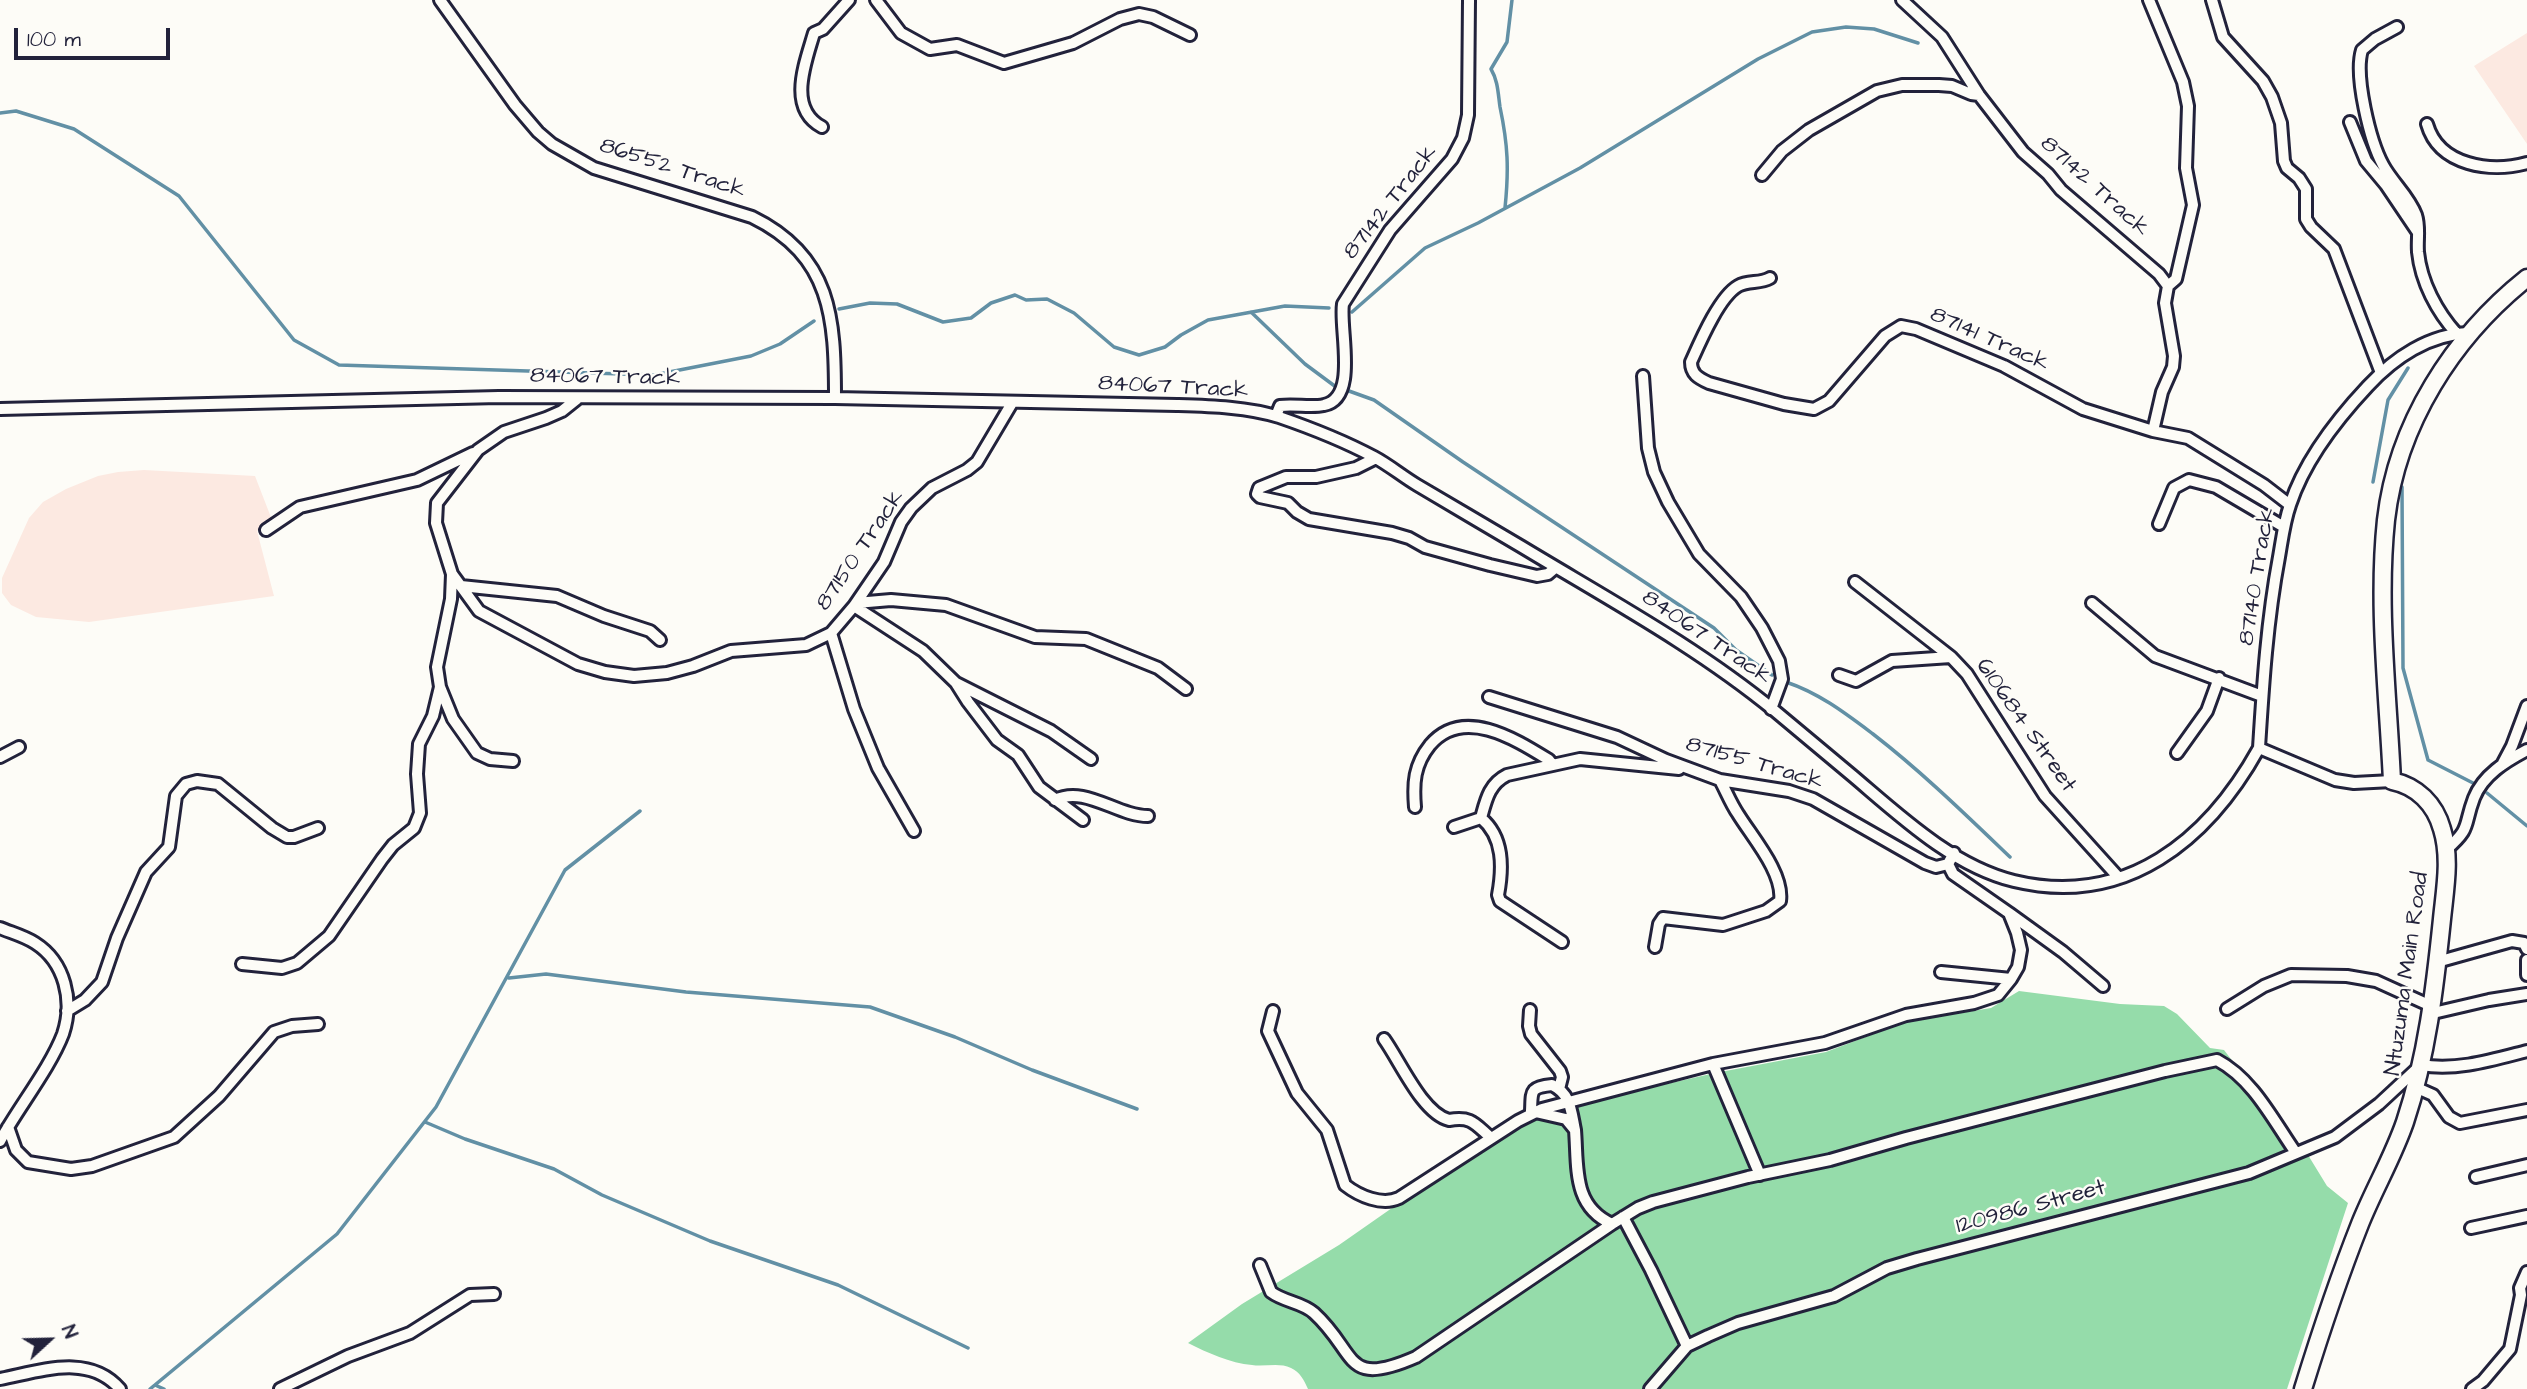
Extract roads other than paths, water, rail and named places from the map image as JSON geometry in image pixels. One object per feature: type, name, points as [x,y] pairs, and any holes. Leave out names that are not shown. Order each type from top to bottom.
[{"type":"main road","points":[[2392,781],[2383,629],[2386,520],[2394,480],[2423,402],[2463,333],[2527,278]]},
{"type":"main road","name":"Ntuzuma Main Road","points":[[2303,1389],[2360,1223],[2404,1124],[2421,1065],[2430,1010],[2447,868],[2446,850],[2439,820],[2426,799],[2407,784],[2392,781]]},
{"type":"street","name":"86552 Track","points":[[440,0],[515,105],[552,144],[594,168],[751,217],[781,234],[799,251],[812,268],[831,311],[835,335],[835,398]]},
{"type":"street","points":[[822,128],[805,113],[801,78],[814,33],[823,29],[849,0]]},
{"type":"street","points":[[876,0],[901,33],[930,49],[957,45],[1004,63],[1073,43],[1120,19],[1139,14],[1153,17],[1190,35]]},
{"type":"street","name":"87142 Track","points":[[1276,416],[1280,406],[1322,406],[1341,393],[1345,374],[1341,315],[1343,304],[1390,230],[1422,196],[1458,148],[1468,115],[1469,0]]},
{"type":"street","name":"87142 Track","points":[[1902,0],[1942,37],[1979,95],[2034,163],[2068,197],[2159,274],[2168,286]]},
{"type":"street","points":[[2149,0],[2183,82],[2189,119],[2186,168],[2193,205],[2176,279],[2168,286],[2165,303],[2174,356],[2173,367],[2162,392],[2153,431]]},
{"type":"street","points":[[2212,0],[2222,37],[2263,81],[2272,97],[2281,123],[2284,160],[2287,168],[2299,178],[2306,189],[2306,219],[2334,250],[2381,373]]},
{"type":"street","points":[[2397,27],[2364,47],[2361,55],[2360,70],[2367,111],[2378,153],[2390,177],[2414,211],[2419,257],[2434,302],[2444,320],[2463,333]]},
{"type":"street","points":[[1762,175],[1782,151],[1809,130],[1877,91],[1902,85],[1927,84],[1952,86],[1979,95]]},
{"type":"street","points":[[2350,122],[2366,161],[2386,185],[2418,233]]},
{"type":"street","points":[[2427,124],[2434,141],[2442,149],[2465,162],[2491,168],[2527,163]]},
{"type":"street","name":"87141 Track","points":[[1770,278],[1763,282],[1738,286],[1724,301],[1691,362],[1692,370],[1699,378],[1784,404],[1814,409],[1829,401],[1885,336],[1901,326],[1916,329],[2004,366],[2082,409],[2153,431],[2188,438],[2245,472],[2290,505]]},
{"type":"street","name":"87140 Track","points":[[2259,748],[2269,606],[2290,505],[2307,468],[2352,403],[2381,373],[2415,348],[2463,333]]},
{"type":"street","points":[[1643,376],[1648,448],[1654,472],[1668,502],[1699,554],[1741,597],[1762,628],[1779,661],[1782,679],[1771,709]]},
{"type":"street","name":"84067 Track","points":[[0,410],[499,397],[835,398],[1211,406],[1276,416],[1376,458],[1555,568],[1587,584],[1683,643],[1771,709],[1931,841],[1987,871],[2028,883],[2071,886],[2103,883],[2119,878],[2161,859],[2192,837],[2228,796],[2259,748]]},
{"type":"street","name":"87150 Track","points":[[577,399],[562,411],[504,432],[478,450],[444,491],[436,510],[436,523],[452,574],[479,611],[578,664],[624,676],[667,673],[713,660],[731,651],[806,645],[831,633],[855,605],[884,562],[901,522],[911,508],[932,488],[977,462],[1012,403]]},
{"type":"street","points":[[266,530],[300,507],[417,481],[478,450]]},
{"type":"street","points":[[1376,458],[1356,467],[1316,477],[1281,479],[1259,488],[1257,494],[1288,503],[1309,519],[1392,533],[1425,547],[1490,565],[1537,576],[1548,574],[1555,568]]},
{"type":"street","points":[[2159,524],[2174,488],[2189,480],[2216,486],[2284,527]]},
{"type":"street","points":[[452,574],[451,599],[437,667],[440,687],[453,719],[477,753],[485,758],[513,761]]},
{"type":"street","name":"610684 Street","points":[[1855,582],[1951,657],[1977,688],[2045,796],[2119,878]]},
{"type":"street","points":[[461,586],[557,596],[604,616],[650,631],[660,640]]},
{"type":"street","points":[[855,605],[891,600],[946,605],[1035,637],[1086,639],[1158,668],[1186,689]]},
{"type":"street","points":[[2092,603],[2155,656],[2262,696]]},
{"type":"street","points":[[855,605],[923,651],[956,683],[997,740],[1018,755],[1034,781],[1083,820]]},
{"type":"street","points":[[831,633],[853,709],[878,768],[914,831]]},
{"type":"street","points":[[1839,675],[1856,681],[1892,661],[1951,657]]},
{"type":"street","points":[[2177,753],[2207,711],[2219,678]]},
{"type":"street","points":[[956,683],[1051,731],[1091,759]]},
{"type":"street","points":[[242,964],[282,968],[293,965],[305,956],[329,936],[388,851],[414,828],[420,813],[417,774],[419,744],[433,716],[440,687]]},
{"type":"street","name":"87155 Track","points":[[1489,697],[1617,737],[1695,772],[1720,780],[1788,791],[1814,799],[1925,863],[1936,867],[1948,864]]},
{"type":"street","points":[[2446,850],[2465,833],[2474,799],[2482,784],[2501,765],[2512,746],[2527,706]]},
{"type":"street","points":[[1415,807],[1413,789],[1416,764],[1434,741],[1455,729],[1468,726],[1495,731],[1514,738],[1553,765]]},
{"type":"street","points":[[0,757],[19,747]]},
{"type":"street","points":[[2259,748],[2335,780],[2354,783],[2392,781]]},
{"type":"street","points":[[2501,765],[2527,750]]},
{"type":"street","points":[[1481,818],[1486,797],[1497,781],[1507,775],[1580,759],[1695,772]]},
{"type":"street","points":[[1655,947],[1659,924],[1666,917],[1723,925],[1766,911],[1780,901],[1781,888],[1775,874],[1720,780]]},
{"type":"street","points":[[67,1011],[85,1000],[102,982],[117,938],[146,872],[169,847],[176,796],[186,784],[218,784],[287,837],[317,828]]},
{"type":"street","points":[[1055,800],[1075,795],[1127,813],[1148,816]]},
{"type":"street","points":[[1454,827],[1481,818]]},
{"type":"street","points":[[1481,818],[1494,832],[1499,844],[1500,901],[1562,942]]},
{"type":"street","points":[[1954,853],[1948,864],[1954,874],[2063,953],[2103,986]]},
{"type":"street","points":[[1273,1011],[1269,1025],[1271,1038],[1297,1093],[1327,1130],[1348,1188],[1369,1198],[1387,1202],[1393,1201],[1533,1113],[1569,1101],[1713,1064],[1825,1044],[1906,1015],[1983,1001],[1998,995],[2018,967],[2021,950],[2009,913]]},
{"type":"street","points":[[0,928],[26,938],[52,958],[64,984],[67,1011],[56,1047],[0,1141]]},
{"type":"street","points":[[2437,962],[2512,940],[2524,943],[2527,950]]},
{"type":"street","points":[[2527,960],[2527,975]]},
{"type":"street","points":[[1941,972],[2011,979]]},
{"type":"street","points":[[2227,1009],[2264,986],[2291,975],[2347,976],[2376,981],[2430,1010],[2527,994]]},
{"type":"street","points":[[1530,1010],[1529,1029],[1560,1070],[1562,1077],[1559,1089]]},
{"type":"street","points":[[8,1127],[16,1150],[28,1162],[71,1169],[92,1166],[174,1136],[219,1096],[274,1032],[292,1026],[318,1024]]},
{"type":"street","points":[[1384,1038],[1432,1110],[1449,1120],[1469,1119],[1491,1138]]},
{"type":"street","points":[[2421,1065],[2446,1068],[2527,1051]]},
{"type":"street","points":[[1260,1265],[1271,1292],[1309,1308],[1358,1370],[1375,1376],[1416,1357],[1612,1224],[1653,1202],[1830,1160],[2142,1077],[2217,1060],[2242,1077],[2296,1153]]},
{"type":"street","points":[[1713,1064],[1759,1175]]},
{"type":"street","name":"120986 Street","points":[[1650,1389],[1687,1346],[1738,1323],[1834,1296],[1887,1268],[2249,1173],[2323,1143],[2379,1104],[2421,1065]]},
{"type":"street","points":[[1533,1113],[1530,1098],[1537,1088],[1552,1085],[1569,1101],[1575,1130],[1580,1191],[1597,1214],[1612,1224]]},
{"type":"street","points":[[2415,1087],[2433,1095],[2449,1117],[2460,1123],[2527,1110]]},
{"type":"street","points":[[1533,1113],[1566,1119],[1575,1130]]},
{"type":"street","points":[[2476,1177],[2527,1165]]},
{"type":"street","points":[[2471,1228],[2527,1216]]},
{"type":"street","points":[[1623,1217],[1687,1346]]},
{"type":"street","points":[[2472,1389],[2483,1381],[2510,1349],[2520,1288],[2527,1272]]},
{"type":"street","points":[[280,1389],[336,1361],[410,1333],[470,1295],[494,1294]]},
{"type":"street","points":[[0,1379],[78,1367],[96,1370],[120,1389]]},
{"type":"waterway","points":[[1505,208],[1506,145],[1497,87],[1491,69],[1507,42],[1512,0]]},
{"type":"waterway","points":[[1352,312],[1425,248],[1580,168],[1758,59],[1812,32],[1846,27],[1874,29],[1918,43]]},
{"type":"waterway","points":[[0,113],[16,111],[74,129],[179,196],[294,340],[339,365],[654,375],[751,356],[780,344],[814,321]]},
{"type":"waterway","points":[[839,309],[870,303],[897,304],[943,322],[971,318],[991,303],[1015,295],[1026,300],[1047,299],[1074,313],[1114,347],[1139,355],[1165,347],[1208,320],[1285,306],[1329,308]]},
{"type":"waterway","points":[[1251,312],[1305,364],[1336,387]]},
{"type":"waterway","points":[[2373,482],[2388,400],[2408,368]]},
{"type":"waterway","points":[[1349,391],[1374,400],[1714,628],[1736,650],[1772,675]]},
{"type":"waterway","points":[[2402,487],[2403,668],[2428,760],[2473,783]]},
{"type":"waterway","points":[[1786,682],[1842,711],[1891,748],[2010,857]]},
{"type":"waterway","points":[[2487,793],[2527,826]]},
{"type":"waterway","points":[[150,1389],[337,1234],[436,1107],[565,870],[640,811]]},
{"type":"waterway","points":[[509,978],[546,974],[686,992],[870,1007],[955,1037],[1032,1070],[1137,1109]]},
{"type":"waterway","points":[[425,1122],[465,1139],[554,1169],[602,1195],[710,1241],[838,1285],[968,1348]]},
{"type":"waterway","points":[[155,1385],[164,1389]]}]
